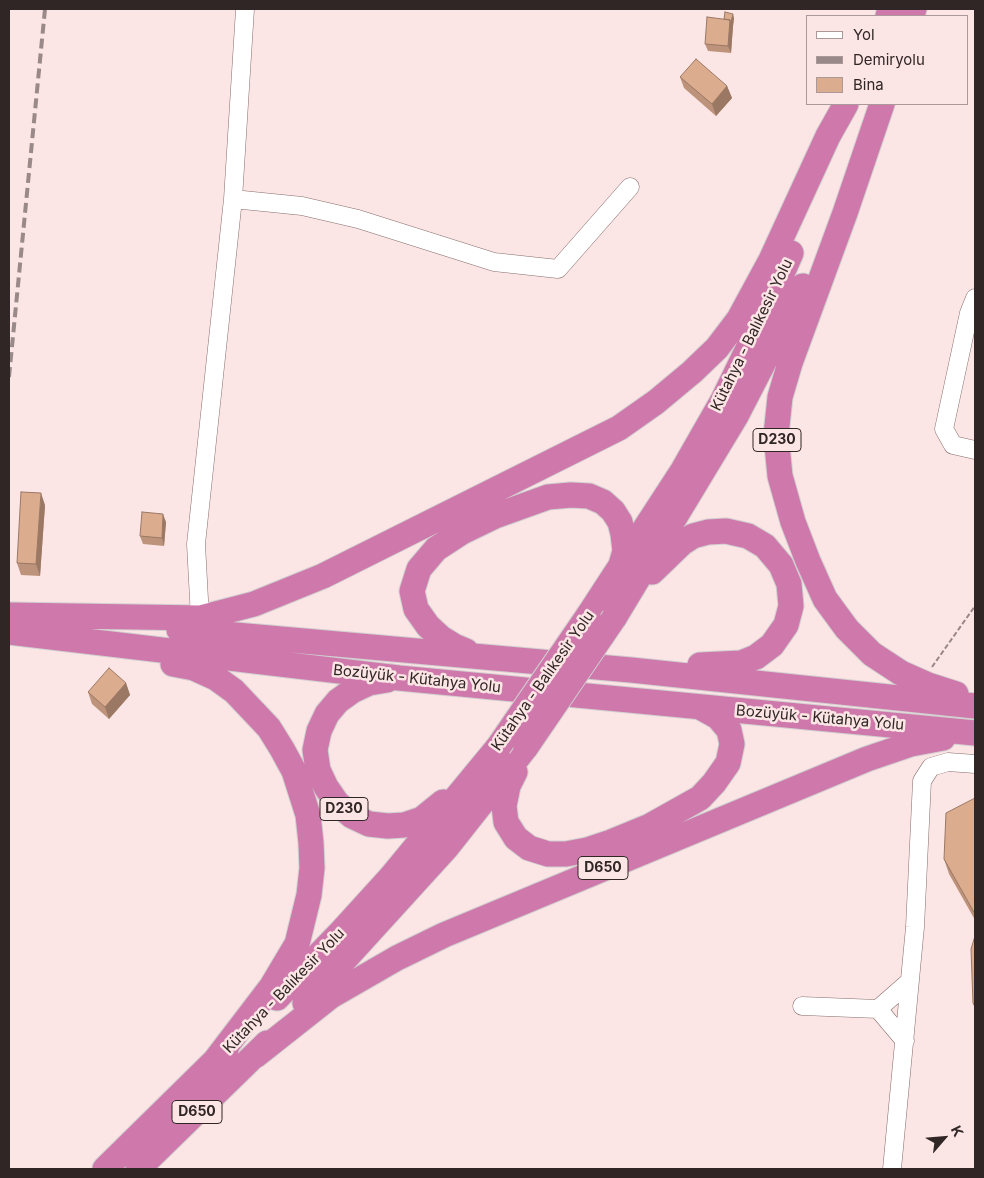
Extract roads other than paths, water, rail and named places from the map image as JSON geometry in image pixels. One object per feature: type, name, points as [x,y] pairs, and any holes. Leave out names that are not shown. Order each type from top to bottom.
[{"type":"highway","points":[[9,615],[200,618],[254,604],[323,576],[619,428],[656,402],[692,372],[717,348],[739,319],[771,260],[828,136],[845,105]]},
{"type":"highway","name":"Kütahya - Balıkesir Yolu","points":[[105,1169],[214,1062],[341,932],[391,878],[498,746],[619,570],[682,470],[723,400],[760,324],[818,193],[854,105]]},
{"type":"highway","name":"Kütahya - Balıkesir Yolu","points":[[138,1169],[255,1056],[373,930],[448,847],[526,747],[614,618],[736,416],[826,240],[881,105]]},
{"type":"highway","name":"D230","points":[[881,105],[845,213],[790,363],[780,397],[776,435],[780,476],[792,522],[825,599],[846,629],[872,654],[901,672],[917,680],[975,700]]},
{"type":"highway","points":[[480,656],[454,646],[441,638],[428,626],[416,610],[412,590],[419,569],[436,548],[462,532],[495,516],[548,497],[589,496],[603,502],[620,522],[624,551],[619,570]]},
{"type":"highway","points":[[614,618],[647,576],[668,555],[693,536],[708,532],[726,530],[748,536],[766,546],[781,565],[789,584],[790,606],[786,625],[772,646],[756,657],[741,663],[631,670]]},
{"type":"highway","name":"Bozüyük - Kütahya Yolu","points":[[9,615],[631,670],[975,706]]},
{"type":"highway","points":[[9,632],[194,668],[216,678],[234,691],[269,728],[294,771],[308,815],[311,844],[312,868],[304,922],[297,944],[285,966],[214,1062]]},
{"type":"highway","name":"Bozüyük - Kütahya Yolu","points":[[9,632],[399,678],[975,734]]},
{"type":"highway","name":"D230","points":[[399,678],[369,683],[352,691],[338,701],[327,714],[318,731],[315,750],[318,770],[326,787],[337,803],[352,816],[369,824],[388,826],[404,825],[422,818],[438,807],[498,746]]},
{"type":"highway","points":[[526,747],[508,786],[504,806],[506,822],[516,838],[529,848],[548,854],[566,854],[587,850],[635,832],[678,811],[700,798],[714,783],[728,763],[732,744],[729,730],[718,717],[700,707]]},
{"type":"highway","name":"D650","points":[[255,1056],[331,996],[397,958],[444,935],[867,759],[911,744],[975,734]]},
{"type":"street","points":[[200,618],[196,544],[233,199],[245,9]]},
{"type":"street","points":[[233,199],[302,206],[358,219],[494,262],[558,269],[630,187]]},
{"type":"street","points":[[974,304],[969,313],[944,429],[953,445],[975,450]]},
{"type":"street","points":[[892,1169],[915,927],[922,781],[931,767],[948,762],[975,764]]},
{"type":"street","points":[[802,1006],[878,1009],[910,981]]},
{"type":"street","points":[[878,1009],[905,1041]]},
{"type":"railway","points":[[9,377],[45,9]]}]
